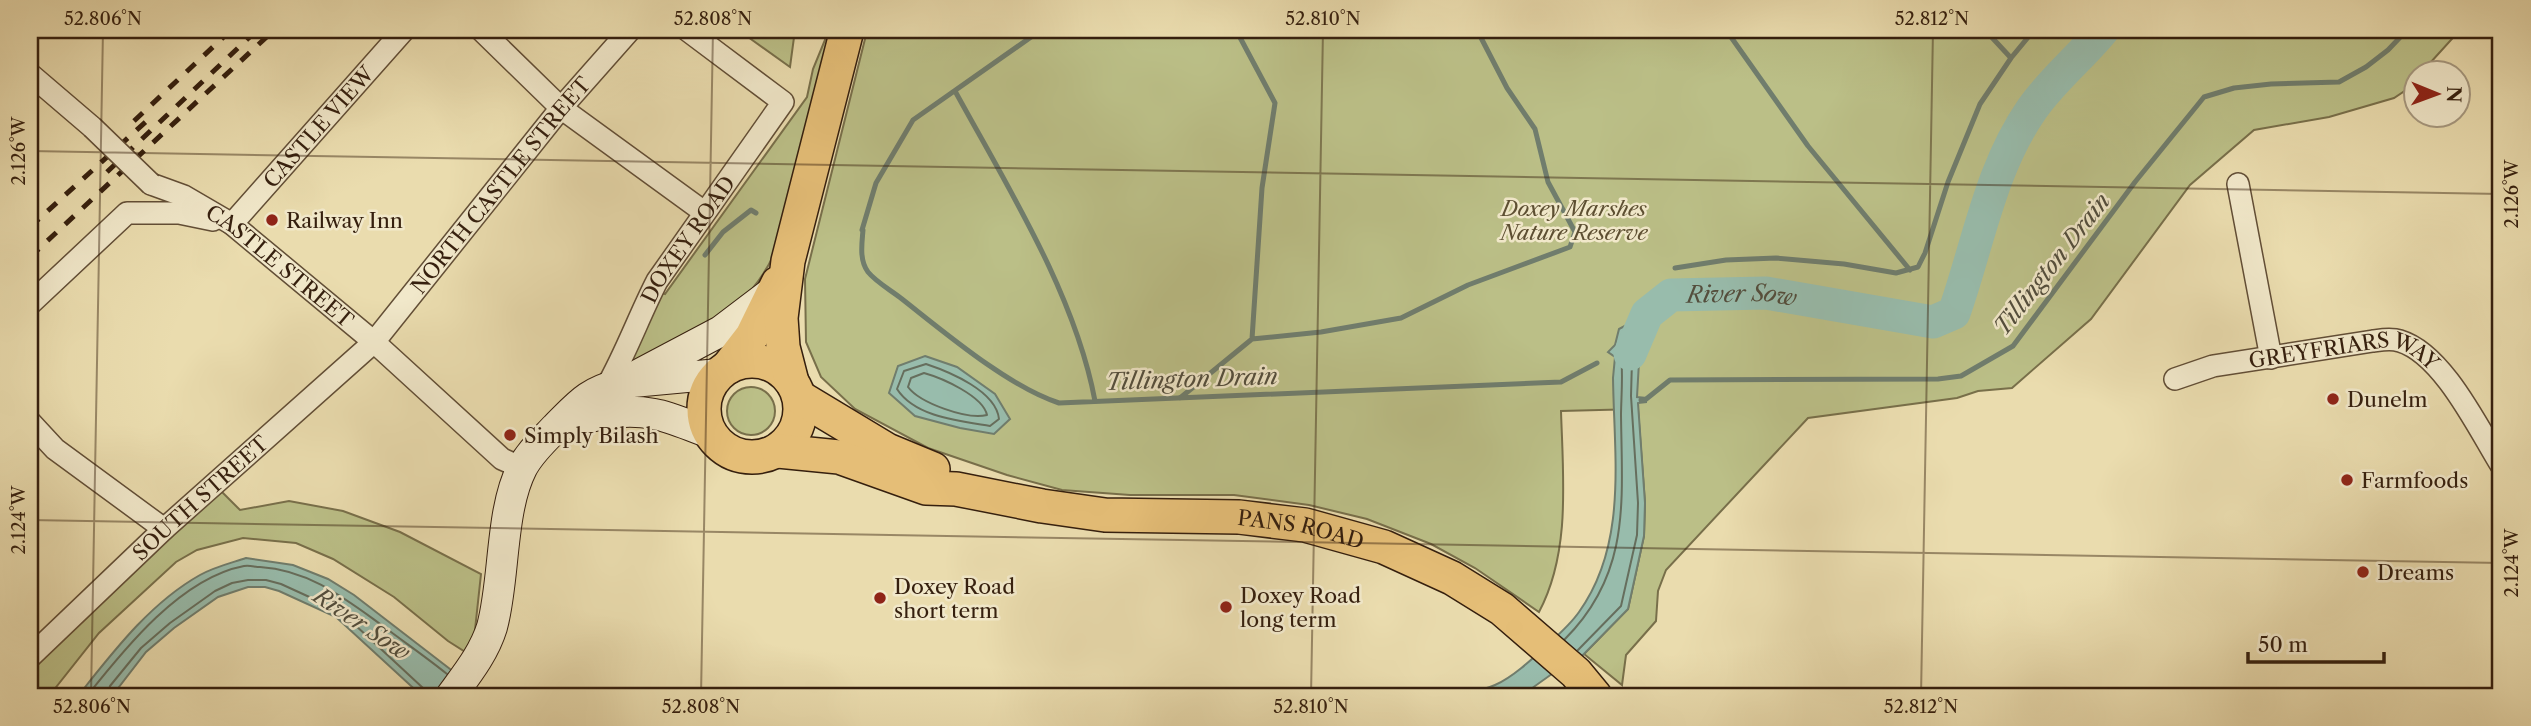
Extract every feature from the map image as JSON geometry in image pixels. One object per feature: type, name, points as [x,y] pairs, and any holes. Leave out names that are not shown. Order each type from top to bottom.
[{"type":"main road","points":[[781,276],[783,347],[801,412],[790,441],[778,451],[757,458],[741,457],[727,451],[710,433],[704,402],[709,387],[752,336],[781,276],[847,30]]},
{"type":"main road","points":[[723,371],[742,362],[757,361],[783,372],[796,390]]},
{"type":"main road","name":"PANS ROAD","points":[[796,390],[887,450],[936,470],[957,489]]},
{"type":"main road","name":"PANS ROAD","points":[[778,451],[823,454],[926,488],[957,489],[1031,505],[1105,515],[1239,517],[1305,525],[1384,547],[1452,578],[1502,609],[1576,673],[1595,696]]},
{"type":"street","name":"CASTLE VIEW","points":[[232,224],[404,30]]},
{"type":"street","points":[[481,30],[561,108],[704,212]]},
{"type":"street","name":"NORTH CASTLE STREET","points":[[374,342],[561,108],[630,30]]},
{"type":"street","name":"DOXEY ROAD","points":[[618,375],[642,310],[657,281],[783,102],[687,30]]},
{"type":"street","name":"CASTLE STREET","points":[[30,74],[92,127],[151,184],[184,196],[232,224],[374,342],[502,459],[522,468]]},
{"type":"street","points":[[2238,184],[2271,358]]},
{"type":"street","points":[[30,304],[127,213],[179,213],[232,224]]},
{"type":"street","points":[[451,696],[481,654],[492,626],[513,496],[522,468],[542,441],[578,403],[618,375],[721,331],[781,276]]},
{"type":"street","name":"GREYFRIARS WAY","points":[[2175,379],[2213,366],[2381,340],[2398,340],[2413,347],[2442,371],[2501,465]]},
{"type":"street","name":"SOUTH STREET","points":[[30,657],[164,529],[374,342]]},
{"type":"street","points":[[618,375],[723,371]]},
{"type":"street","points":[[556,427],[595,414],[624,411],[656,414],[710,433]]},
{"type":"street","points":[[30,422],[55,449],[164,529]]},
{"type":"green space","points":[[752,30],[795,30],[790,67],[748,37]]},
{"type":"green space","points":[[829,30],[833,30],[774,254],[764,272],[743,299],[719,321],[688,339],[631,365],[628,361],[659,292],[665,294],[807,97],[813,69]]},
{"type":"green space","name":"Doxey Marshes Nature Reserve","points":[[2460,30],[2433,60],[2402,60],[2402,93],[2394,98],[2329,117],[2254,130],[2190,185],[2091,319],[2012,388],[1808,418],[1666,570],[1658,591],[1656,621],[1626,655],[1622,685],[1584,654],[1628,609],[1644,536],[1645,503],[1638,409],[1561,411],[1561,539],[1549,589],[1539,612],[1475,568],[1431,544],[1367,519],[1309,505],[1234,495],[1130,495],[1062,490],[1007,475],[928,448],[855,409],[821,377],[806,342],[805,279],[867,31]]},
{"type":"green space","points":[[751,387],[768,394],[775,411],[768,428],[751,435],[734,428],[727,411],[734,394]]},
{"type":"green space","points":[[219,489],[240,510],[289,501],[343,511],[400,532],[481,574],[474,639],[467,653],[394,597],[333,559],[296,543],[243,538],[197,550],[176,562],[99,633],[49,696],[30,696],[30,670]]},
{"type":"water","points":[[2091,30],[2121,30],[2098,53],[2055,82]]},
{"type":"water","points":[[1647,314],[1650,340],[1639,362],[1637,397],[1646,398],[1646,402],[1638,403],[1645,503],[1644,536],[1628,609],[1579,659],[1556,671],[1521,696],[1453,696],[1490,687],[1522,668],[1572,621],[1595,586],[1612,529],[1615,499],[1615,357],[1608,352],[1615,345],[1619,329]]},
{"type":"water","points":[[925,356],[957,367],[995,394],[1010,419],[994,434],[915,416],[889,393],[898,366]]},
{"type":"water","points":[[246,558],[293,565],[328,579],[354,595],[485,696],[422,696],[336,617],[279,591],[265,587],[248,587],[218,597],[174,628],[146,652],[112,696],[78,696],[133,630],[182,586],[205,572]]},
{"type":"waterway","points":[[862,230],[876,183],[913,120],[1041,30]]},
{"type":"waterway","points":[[1180,398],[1252,339],[1262,188],[1275,103],[1236,30]]},
{"type":"waterway","points":[[1252,339],[1321,332],[1401,318],[1468,285],[1570,247],[1575,232],[1548,182],[1535,129],[1507,88],[1477,30]]},
{"type":"waterway","points":[[1726,30],[1808,146],[1910,270]]},
{"type":"waterway","points":[[1985,30],[2011,58]]},
{"type":"waterway","points":[[1675,268],[1726,260],[1776,258],[1844,264],[1896,273],[1918,267],[1948,182],[1980,104],[2034,30]]},
{"type":"waterway","name":"River Sow","points":[[1630,354],[1647,314],[1671,295],[1766,293],[1933,322],[1954,313],[1995,182],[2018,132],[2040,98],[2103,30]]},
{"type":"waterway","name":"Tillington Drain","points":[[1641,400],[1645,400],[1670,380],[1938,379],[1961,376],[2013,346],[2135,182],[2204,97],[2234,88],[2339,82],[2366,67],[2388,50],[2407,30]]},
{"type":"waterway","points":[[955,91],[1017,203],[1056,281],[1072,321],[1095,401]]},
{"type":"waterway","name":"Tillington Drain","points":[[705,255],[723,232],[751,210],[756,213]]},
{"type":"waterway","name":"Tillington Drain","points":[[863,230],[863,262],[875,279],[998,372],[1059,403],[1561,382],[1597,363]]},
{"type":"railway","points":[[134,121],[231,30]]},
{"type":"railway","points":[[107,172],[257,30]]},
{"type":"railway","points":[[30,257],[274,30]]},
{"type":"railway","points":[[30,227],[151,117]]},
{"type":"place","name":"Railway Inn","points":[[272,220]]},
{"type":"place","name":"Dunelm","points":[[2333,399]]},
{"type":"place","name":"Simply Bilash","points":[[510,435]]},
{"type":"place","name":"Farmfoods","points":[[2347,480]]},
{"type":"place","name":"Dreams","points":[[2363,572]]},
{"type":"place","name":"Doxey Road short term","points":[[880,598]]},
{"type":"place","name":"Doxey Road long term","points":[[1226,607]]}]
